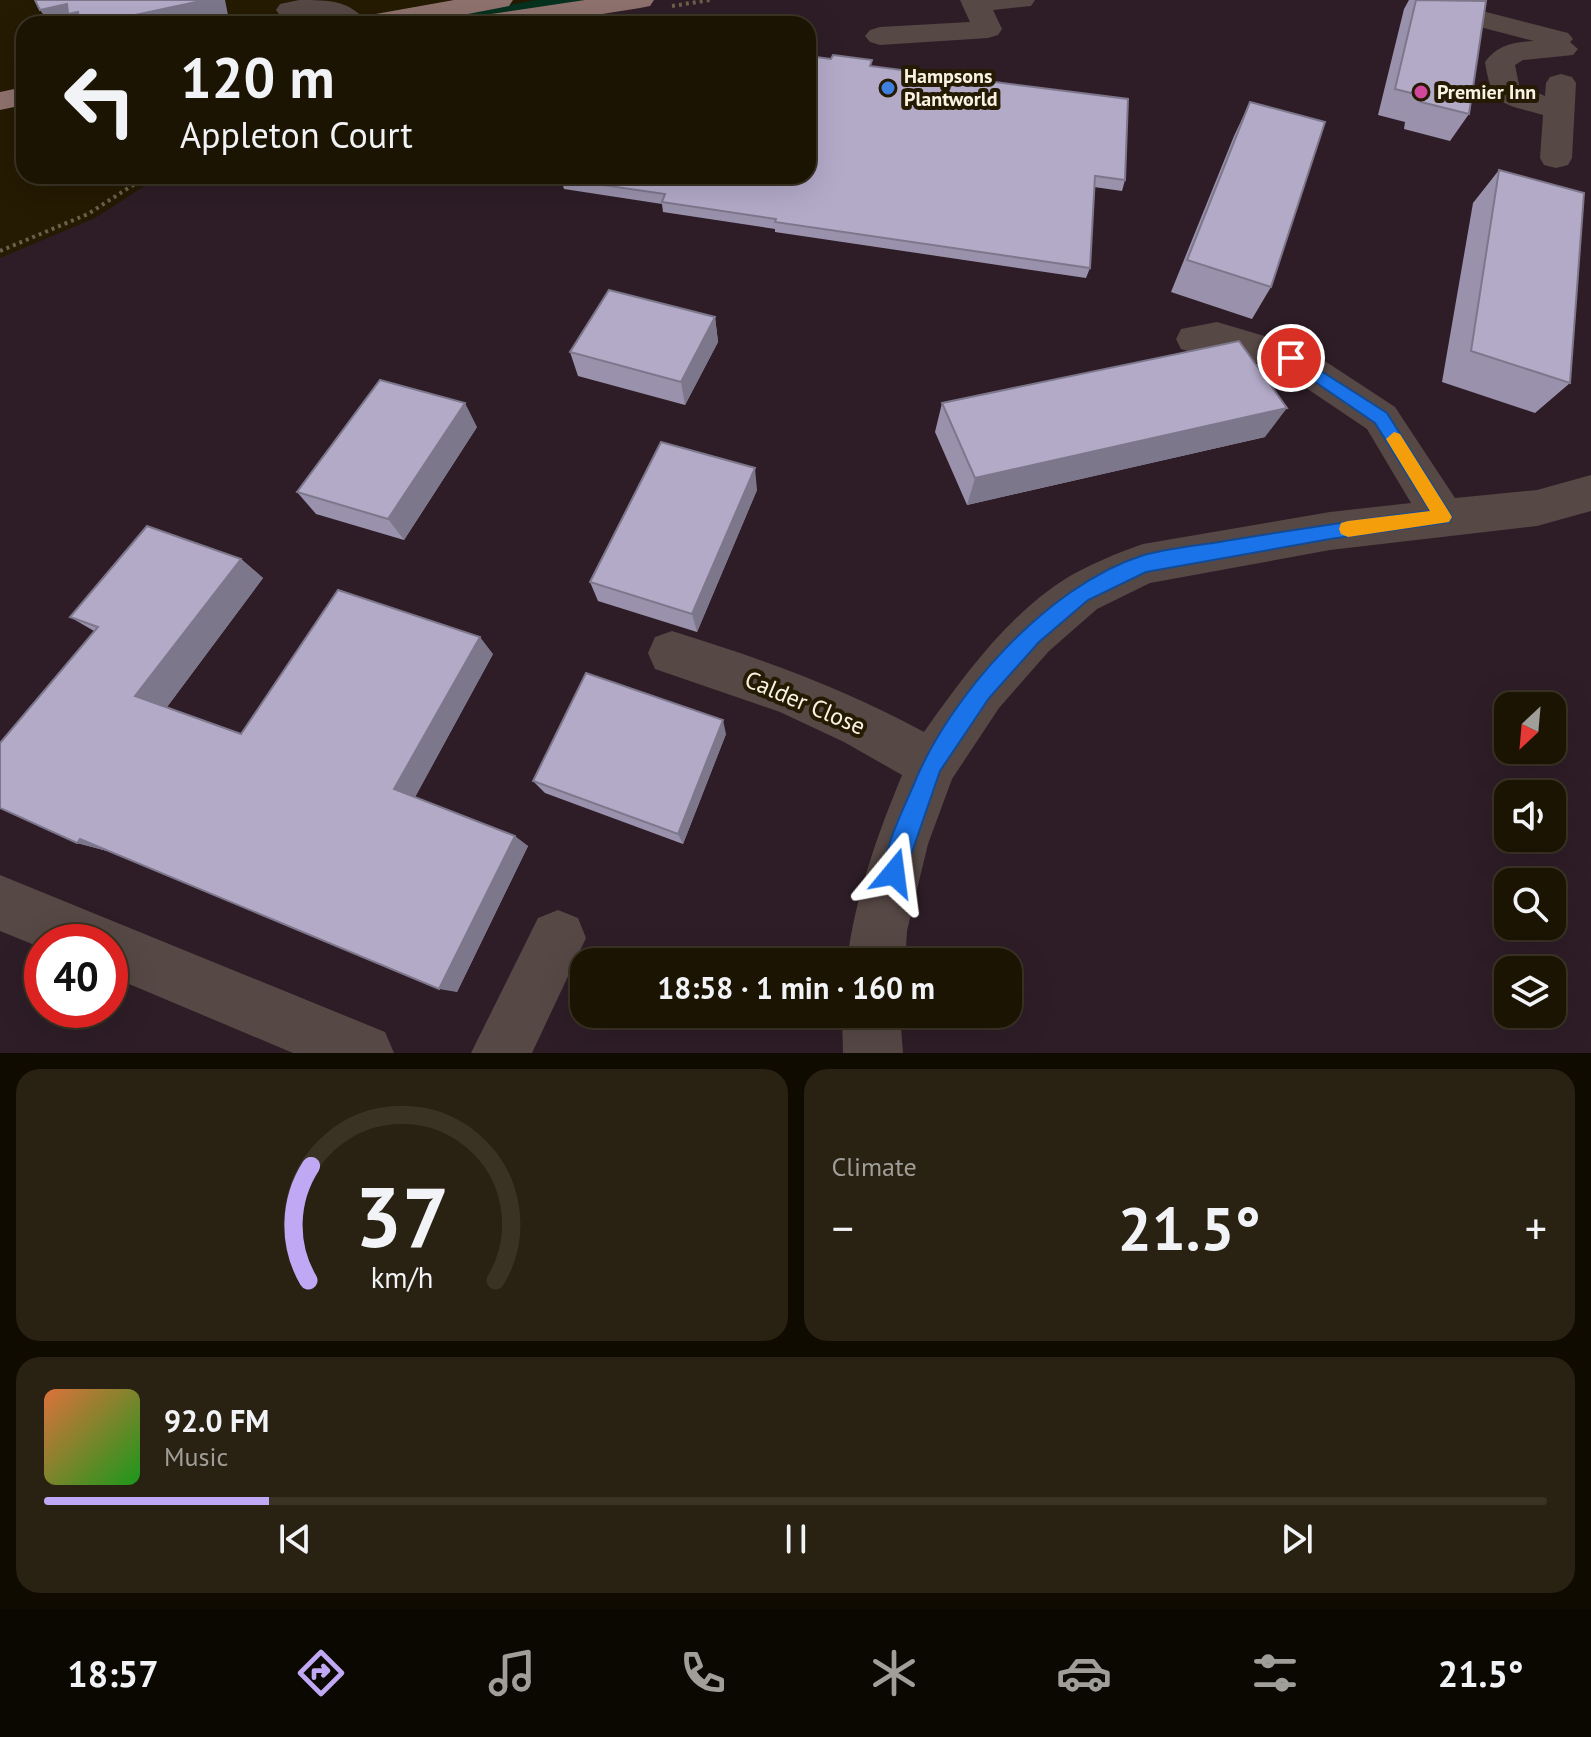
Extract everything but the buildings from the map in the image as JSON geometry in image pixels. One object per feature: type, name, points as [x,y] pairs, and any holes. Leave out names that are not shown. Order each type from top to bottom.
[{"type":"main road","points":[[413,16],[499,0]]},
{"type":"main road","points":[[536,16],[640,0]]},
{"type":"street","points":[[880,36],[988,29],[975,1],[1021,0]]},
{"type":"street","points":[[290,10],[331,4],[350,16]]},
{"type":"street","points":[[1459,13],[1573,46]]},
{"type":"street","points":[[1556,158],[1559,110],[1573,46]]},
{"type":"street","points":[[1559,110],[1505,90],[1500,62],[1516,51],[1573,46]]},
{"type":"street","points":[[1195,339],[1217,336],[1291,358],[1381,418],[1443,517]]},
{"type":"street","points":[[877,948],[901,844],[932,764],[982,691],[1032,636],[1081,594],[1143,564],[1330,531],[1537,508],[1591,493]]},
{"type":"street","name":"Calder Close","points":[[672,653],[790,692],[862,725],[932,764]]},
{"type":"street","points":[[0,903],[52,924]]},
{"type":"street","points":[[501,1053],[558,938]]},
{"type":"street","points":[[128,955],[364,1053]]},
{"type":"street","points":[[872,1028],[873,1053]]},
{"type":"path","points":[[0,251],[88,214],[135,184]]},
{"type":"shaded area","points":[[640,0],[1591,0],[1591,1053],[0,1053],[0,258],[95,218],[148,184],[816,184],[816,16],[543,16]]},
{"type":"green space","points":[[536,0],[587,0],[490,16],[449,16]]},
{"type":"slow traffic","points":[[1348,529],[1443,517],[1394,439]]},
{"type":"place","name":"Hampsons Plantworld","points":[[888,88]]},
{"type":"place","name":"Premier Inn","points":[[1421,92]]},
{"type":"route","points":[[894,873],[901,844],[932,764],[982,691],[1032,636],[1081,594],[1143,564],[1330,531],[1443,517],[1381,418],[1291,358]]}]
